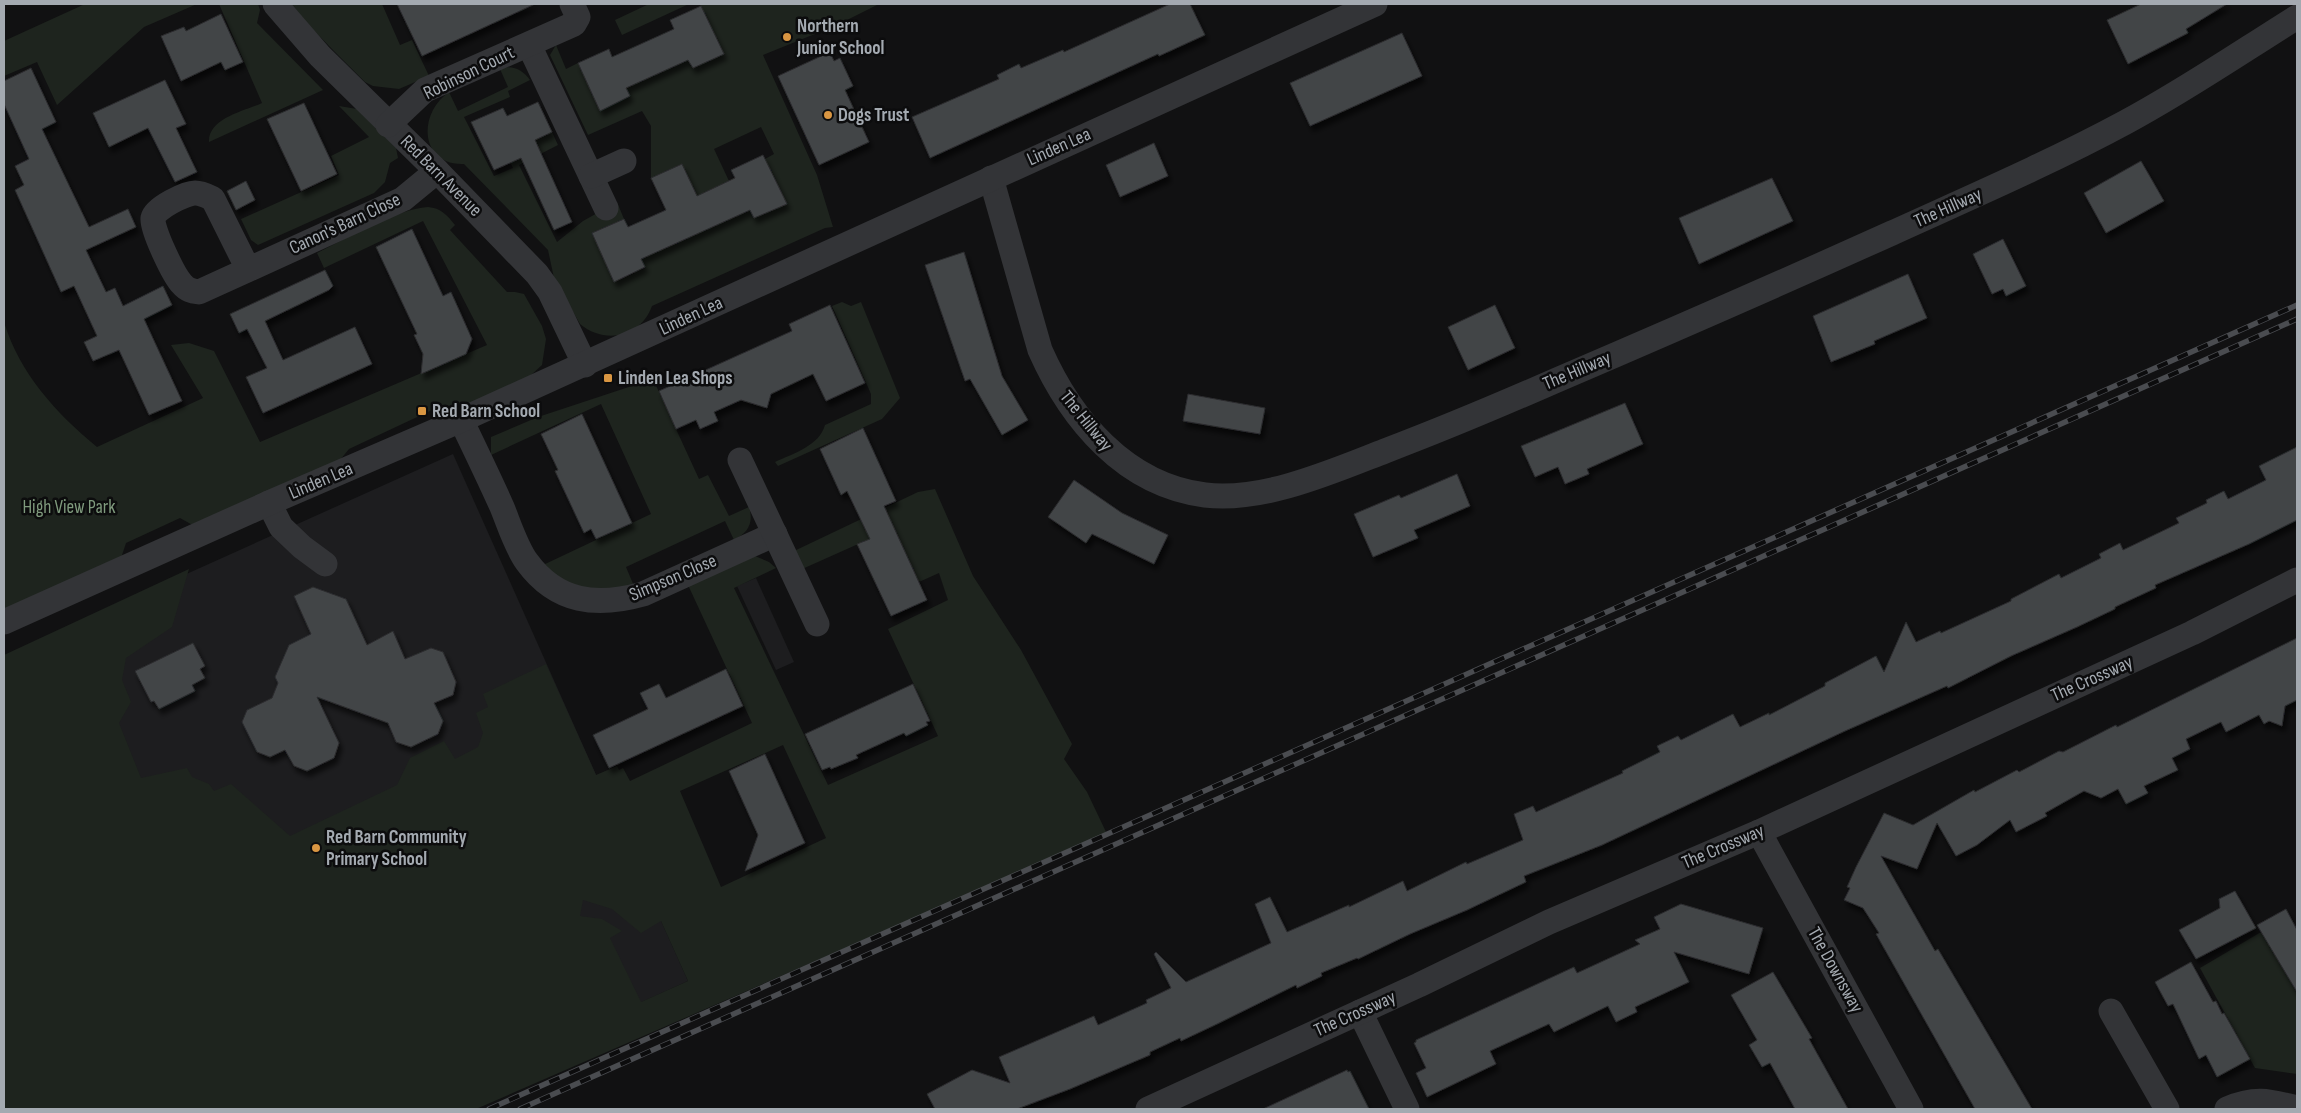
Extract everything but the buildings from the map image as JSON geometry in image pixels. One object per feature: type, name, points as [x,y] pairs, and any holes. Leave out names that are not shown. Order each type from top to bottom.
[{"type":"street","name":"Red Barn Avenue","points":[[275,4],[320,56],[388,125],[437,171],[537,274],[550,292],[585,364]]},
{"type":"street","name":"Robinson Court","points":[[388,125],[425,90],[574,24],[578,17],[572,4]]},
{"type":"street","name":"Linden Lea","points":[[4,622],[269,503],[461,420],[1375,4]]},
{"type":"street","name":"The Hillway","points":[[991,178],[1040,350],[1050,374],[1068,403],[1103,446],[1142,475],[1179,489],[1206,495],[1238,495],[1285,486],[1331,472],[1466,420],[1743,300],[2010,180],[2130,120],[2297,17]]},
{"type":"street","name":"Robinson Court","points":[[529,45],[606,208]]},
{"type":"street","points":[[591,176],[624,161]]},
{"type":"street","name":"Canon's Barn Close","points":[[248,270],[403,199],[437,171]]},
{"type":"street","name":"Simpson Close","points":[[461,420],[526,561],[547,584],[574,598],[590,602],[624,599],[643,594],[774,534]]},
{"type":"street","points":[[740,460],[817,624]]},
{"type":"street","points":[[269,503],[282,527],[302,547],[325,564]]},
{"type":"street","name":"The Crossway","points":[[1148,1109],[1360,1012],[1549,922],[1759,832],[2192,633],[2297,580]]},
{"type":"street","name":"The Downsway","points":[[1759,832],[1911,1109]]},
{"type":"street","points":[[2111,1011],[2167,1109]]},
{"type":"street","points":[[1360,1012],[1407,1109]]},
{"type":"street","points":[[2227,1109],[2243,1102],[2259,1099],[2297,1108]]},
{"type":"shaded area","name":"Red Barn Community Primary School","points":[[453,454],[688,981],[406,1109],[4,1109],[4,656]]},
{"type":"shaded area","points":[[756,578],[794,662],[776,670],[737,586]]},
{"type":"green space","points":[[85,4],[197,4],[144,27],[57,105],[37,62],[4,76],[4,41]]},
{"type":"green space","points":[[219,4],[258,4],[260,10],[257,23],[323,90],[209,142],[210,134],[214,127],[221,121],[262,103]]},
{"type":"green space","points":[[288,4],[382,4],[400,45],[412,40],[429,76],[399,89],[373,86],[365,82]]},
{"type":"green space","points":[[649,4],[689,4],[622,35],[615,20]]},
{"type":"green space","points":[[700,4],[879,4],[837,25],[763,55],[817,175],[833,227],[825,228],[652,306],[647,317],[631,331],[611,336],[590,331],[580,324],[554,278],[548,250],[464,164],[449,162],[439,157],[431,148],[428,137],[428,125],[432,113],[439,101],[449,92],[458,111],[508,87],[500,69],[509,67],[524,73],[530,80],[508,91],[510,97],[464,117],[494,176],[513,168],[510,162],[530,143],[552,132],[558,145],[519,165],[557,242],[583,221],[617,202],[624,219],[592,233],[615,282],[645,268],[641,259],[645,257],[751,210],[786,203],[765,159],[774,154],[761,127],[714,149],[729,181],[697,196],[682,164],[651,178],[651,126],[642,111],[588,135],[550,55],[556,45],[566,69],[578,63],[600,110],[630,97],[626,88],[688,60],[693,68],[724,54]]},
{"type":"green space","points":[[339,106],[357,109],[396,148],[398,158],[390,163],[385,182],[374,193],[258,245],[251,240],[241,219],[339,175],[331,156],[369,137]]},
{"type":"green space","name":"High View Park","points":[[428,207],[440,210],[449,218],[455,225],[450,230],[507,292],[524,294],[542,326],[546,339],[542,365],[530,376],[452,413],[432,410],[349,449],[335,466],[198,528],[180,518],[126,543],[119,564],[4,617],[4,322],[20,359],[41,391],[67,420],[97,447],[203,398],[171,345],[189,343],[214,351],[260,442],[487,345],[423,221],[324,268],[317,253],[387,218]]},
{"type":"green space","points":[[842,302],[851,306],[861,302],[900,398],[882,419],[778,466],[775,462],[812,444],[825,425],[871,404],[871,394],[832,306]]},
{"type":"green space","points":[[653,379],[699,479],[708,475],[729,516],[749,507],[751,518],[749,527],[734,540],[725,521],[626,567],[634,586],[612,592],[569,586],[543,565],[651,514],[601,404],[491,455],[491,437],[538,417]]},
{"type":"green space","name":"Red Barn Community Primary School","points":[[935,489],[973,576],[1021,650],[1072,744],[1064,759],[1087,792],[1107,834],[476,1109],[4,1109],[4,655],[189,569],[172,627],[126,658],[122,680],[131,702],[119,723],[141,778],[187,768],[192,777],[209,784],[214,791],[231,784],[290,836],[397,785],[410,758],[444,741],[455,759],[478,747],[483,733],[476,713],[488,707],[483,694],[546,664],[596,775],[617,766],[619,770],[623,768],[630,781],[752,723],[688,585],[755,556],[769,562],[776,568],[734,588],[828,785],[938,736],[888,629],[948,600],[939,573],[919,582],[894,528],[800,570],[792,552],[918,492]],"holes":[[[783,745],[826,838],[721,887],[680,791]],[[583,900],[612,909],[641,933],[661,921],[688,981],[641,1002],[610,938],[622,931],[602,919],[580,916]]]},
{"type":"green space","points":[[2261,932],[2297,993],[2297,1074],[2255,1068],[2200,968]]},
{"type":"railway","points":[[489,1109],[2297,305]]},
{"type":"railway","points":[[520,1109],[2297,319]]},
{"type":"place","name":"Northern Junior School","points":[[787,37]]},
{"type":"place","name":"Dogs Trust","points":[[828,115]]},
{"type":"place","name":"Linden Lea Shops","points":[[608,378]]},
{"type":"place","name":"Red Barn School","points":[[422,411]]},
{"type":"place","name":"Red Barn Community Primary School","points":[[316,848]]}]
